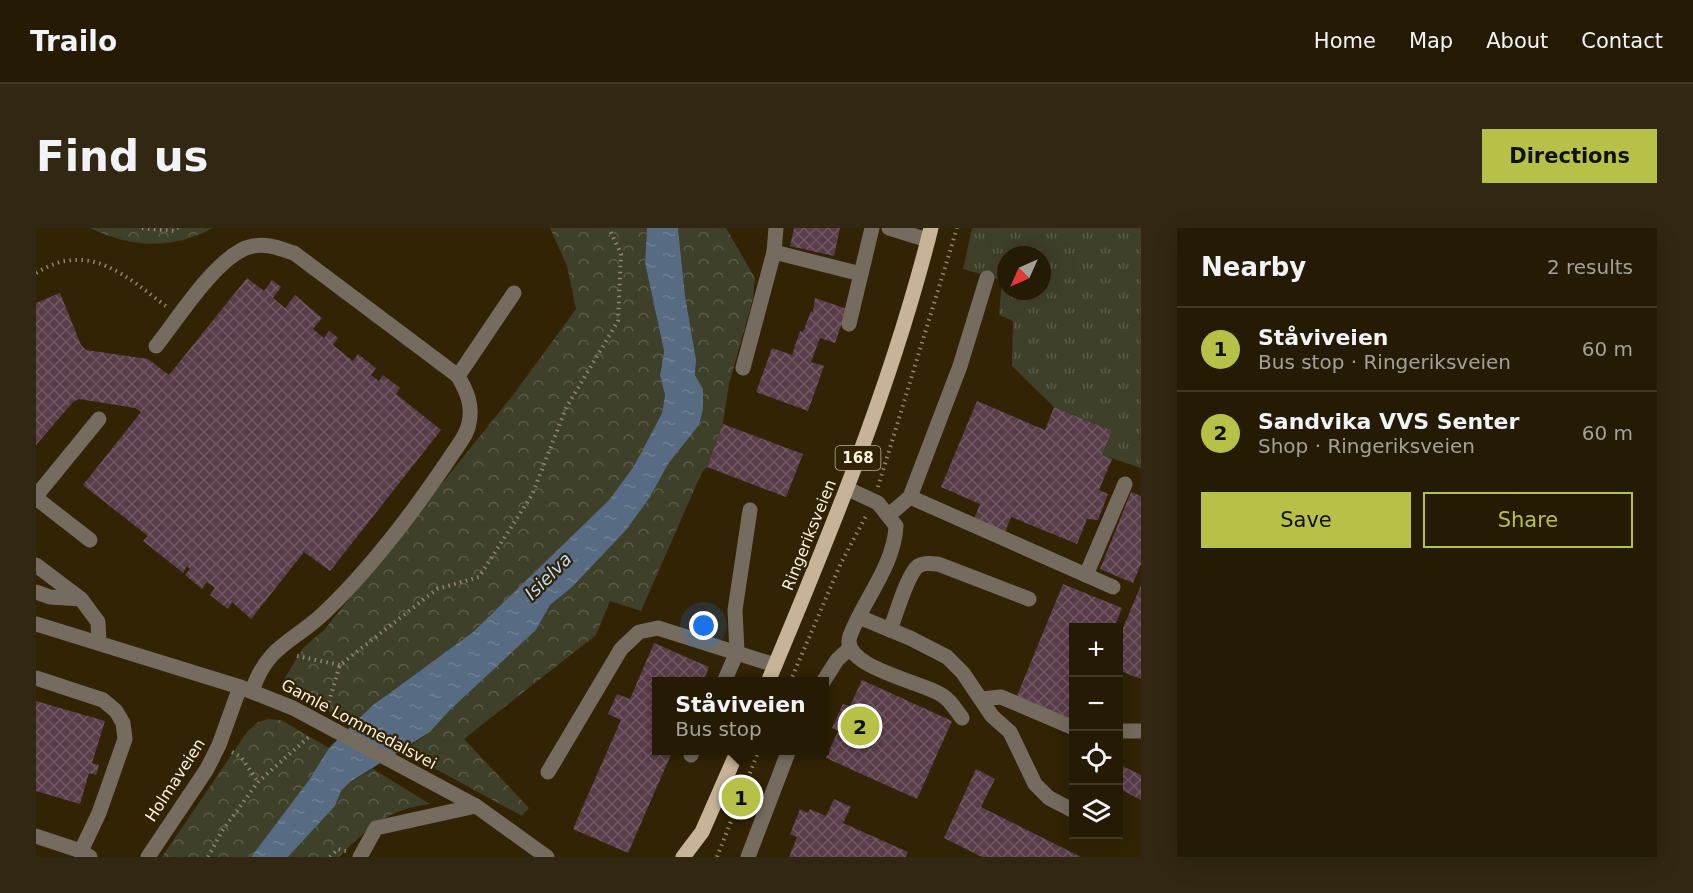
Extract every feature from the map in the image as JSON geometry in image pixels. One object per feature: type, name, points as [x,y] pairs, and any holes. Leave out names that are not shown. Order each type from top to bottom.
[{"type":"main road","name":"Ringeriksveien","points":[[770,677],[848,489],[905,318],[930,234]]},
{"type":"main road","points":[[683,857],[702,832],[736,755]]},
{"type":"main road","points":[[698,857],[702,832]]},
{"type":"street","points":[[743,368],[774,252],[776,228]]},
{"type":"street","points":[[849,324],[872,228]]},
{"type":"street","points":[[889,228],[930,234]]},
{"type":"street","points":[[156,346],[218,268],[238,251],[253,246],[268,245],[294,253],[458,376],[472,407],[469,426],[435,479],[346,589],[324,613],[275,650]]},
{"type":"street","points":[[774,252],[861,274]]},
{"type":"street","points":[[889,515],[910,497],[960,366],[987,278]]},
{"type":"street","points":[[458,376],[514,292]]},
{"type":"street","points":[[90,540],[36,497],[99,419]]},
{"type":"street","points":[[1086,575],[1125,484]]},
{"type":"street","points":[[848,489],[875,501],[896,526],[891,550],[849,640],[850,648],[867,664],[940,694],[962,717]]},
{"type":"street","points":[[910,497],[1113,587]]},
{"type":"street","points":[[726,677],[737,652],[735,610],[750,510]]},
{"type":"street","points":[[890,630],[911,576],[918,566],[925,563],[938,564],[1029,599]]},
{"type":"street","points":[[36,565],[81,598],[98,622],[99,643]]},
{"type":"street","points":[[36,592],[50,597],[81,598]]},
{"type":"street","points":[[859,617],[947,657],[992,716],[1010,732],[1035,784],[1048,798],[1069,808]]},
{"type":"street","name":"Gamle Lommedalsvei","points":[[36,624],[246,689],[293,708],[476,806],[548,857]]},
{"type":"street","points":[[548,772],[621,649],[639,632],[658,628],[775,665]]},
{"type":"street","points":[[826,677],[837,660],[850,648]]},
{"type":"street","name":"Holmaveien","points":[[148,857],[207,769],[246,689],[275,650]]},
{"type":"street","points":[[36,678],[103,700],[116,711],[123,723],[125,739],[86,854],[36,836]]},
{"type":"street","points":[[981,699],[1001,697],[1069,726]]},
{"type":"street","points":[[1123,731],[1141,731]]},
{"type":"street","points":[[748,857],[787,755]]},
{"type":"street","points":[[360,857],[376,828],[476,806]]},
{"type":"path","points":[[142,228],[174,231],[178,228]]},
{"type":"path","points":[[326,711],[340,665],[437,589],[479,577],[532,495],[566,408],[618,321],[621,254],[609,228]]},
{"type":"path","points":[[792,677],[841,563],[875,501],[886,454],[937,300],[957,228]]},
{"type":"path","points":[[36,273],[63,261],[85,259],[106,264],[180,316]]},
{"type":"path","points":[[275,650],[340,665]]},
{"type":"path","points":[[208,857],[222,831],[258,782],[307,740],[313,730]]},
{"type":"path","points":[[219,745],[241,757],[258,782]]},
{"type":"path","points":[[717,857],[757,755]]},
{"type":"green space","points":[[90,228],[213,228],[182,240],[152,244],[121,240]]},
{"type":"green space","points":[[550,228],[647,228],[645,263],[664,351],[660,376],[665,395],[662,413],[634,466],[609,500],[473,632],[386,695],[353,725],[281,684],[303,648],[324,630],[513,395],[576,309],[567,266]]},
{"type":"green space","points":[[678,228],[726,228],[755,278],[753,299],[729,384],[723,424],[707,467],[702,472],[641,611],[610,601],[596,635],[464,739],[529,808],[522,816],[403,751],[430,732],[450,710],[536,630],[550,605],[627,529],[650,497],[668,464],[699,425],[703,389],[695,375],[696,360],[685,295]]},
{"type":"green space","points":[[972,228],[1141,228],[1141,468],[1102,455],[1112,431],[1054,407],[1012,366],[1013,321],[999,315],[1000,300],[1051,300],[1051,246],[997,246],[997,279],[963,269]]},
{"type":"green space","points":[[269,719],[281,720],[329,748],[309,780],[251,857],[162,857],[247,732],[258,722]]},
{"type":"green space","points":[[373,769],[430,804],[390,815],[369,829],[339,857],[288,857],[335,806],[341,791],[350,782]]},
{"type":"water","name":"Isielva","points":[[647,228],[678,228],[685,295],[696,360],[695,375],[703,389],[703,409],[699,425],[668,464],[650,497],[627,529],[572,587],[550,605],[536,630],[450,710],[430,732],[350,782],[341,791],[335,806],[288,857],[251,857],[309,780],[329,748],[373,705],[473,632],[609,500],[634,466],[662,413],[665,395],[660,376],[664,351],[645,263]]},
{"type":"building","points":[[794,228],[840,228],[834,256],[790,246]]},
{"type":"building","points":[[247,278],[264,291],[272,280],[281,287],[273,298],[285,308],[295,295],[322,318],[313,329],[324,338],[329,331],[338,338],[333,345],[353,361],[358,354],[376,368],[371,375],[379,381],[383,375],[400,388],[396,394],[441,430],[330,571],[304,552],[251,619],[232,602],[228,609],[210,595],[215,588],[207,582],[202,589],[185,575],[190,569],[187,566],[183,573],[143,541],[148,536],[83,485],[141,412],[135,408],[79,399],[73,402],[36,445],[36,303],[60,293],[81,345],[86,350],[148,359],[169,375]]},
{"type":"building","points":[[815,298],[847,309],[835,343],[820,338],[811,362],[824,366],[808,411],[756,392],[772,348],[792,355],[800,331],[803,332],[811,311],[813,312]]},
{"type":"building","points":[[977,401],[1045,430],[1054,407],[1112,431],[1102,455],[1112,459],[1099,490],[1108,494],[1098,520],[1087,519],[1077,544],[1011,517],[1005,532],[974,519],[980,504],[941,487]]},
{"type":"building","points":[[723,424],[803,454],[786,497],[707,467]]},
{"type":"building","points":[[1131,492],[1141,496],[1141,564],[1133,583],[1100,569]]},
{"type":"building","points":[[1063,584],[1122,608],[1116,623],[1069,623],[1069,718],[1017,696]]},
{"type":"building","points":[[1141,585],[1141,679],[1123,672],[1123,628]]},
{"type":"building","points":[[654,643],[709,667],[705,677],[652,677],[652,755],[671,755],[628,853],[573,829],[621,720],[608,714],[617,694],[630,699]]},
{"type":"building","points":[[862,680],[952,721],[917,799],[826,758],[838,731],[832,728],[843,704],[850,706]]},
{"type":"building","points":[[36,701],[105,721],[92,763],[99,765],[96,775],[89,773],[80,804],[36,791]]},
{"type":"building","points":[[1123,766],[1141,775],[1141,800],[1123,791]]},
{"type":"building","points":[[976,769],[995,779],[981,807],[1081,857],[982,857],[944,838]]},
{"type":"building","points":[[834,799],[851,807],[843,823],[908,852],[906,857],[789,857],[797,837],[790,834],[800,809],[808,813],[810,809],[826,816]]},
{"type":"place","name":"Sandvika VVS Senter","points":[[860,726]]},
{"type":"place","name":"Ståviveien","points":[[741,797]]}]
